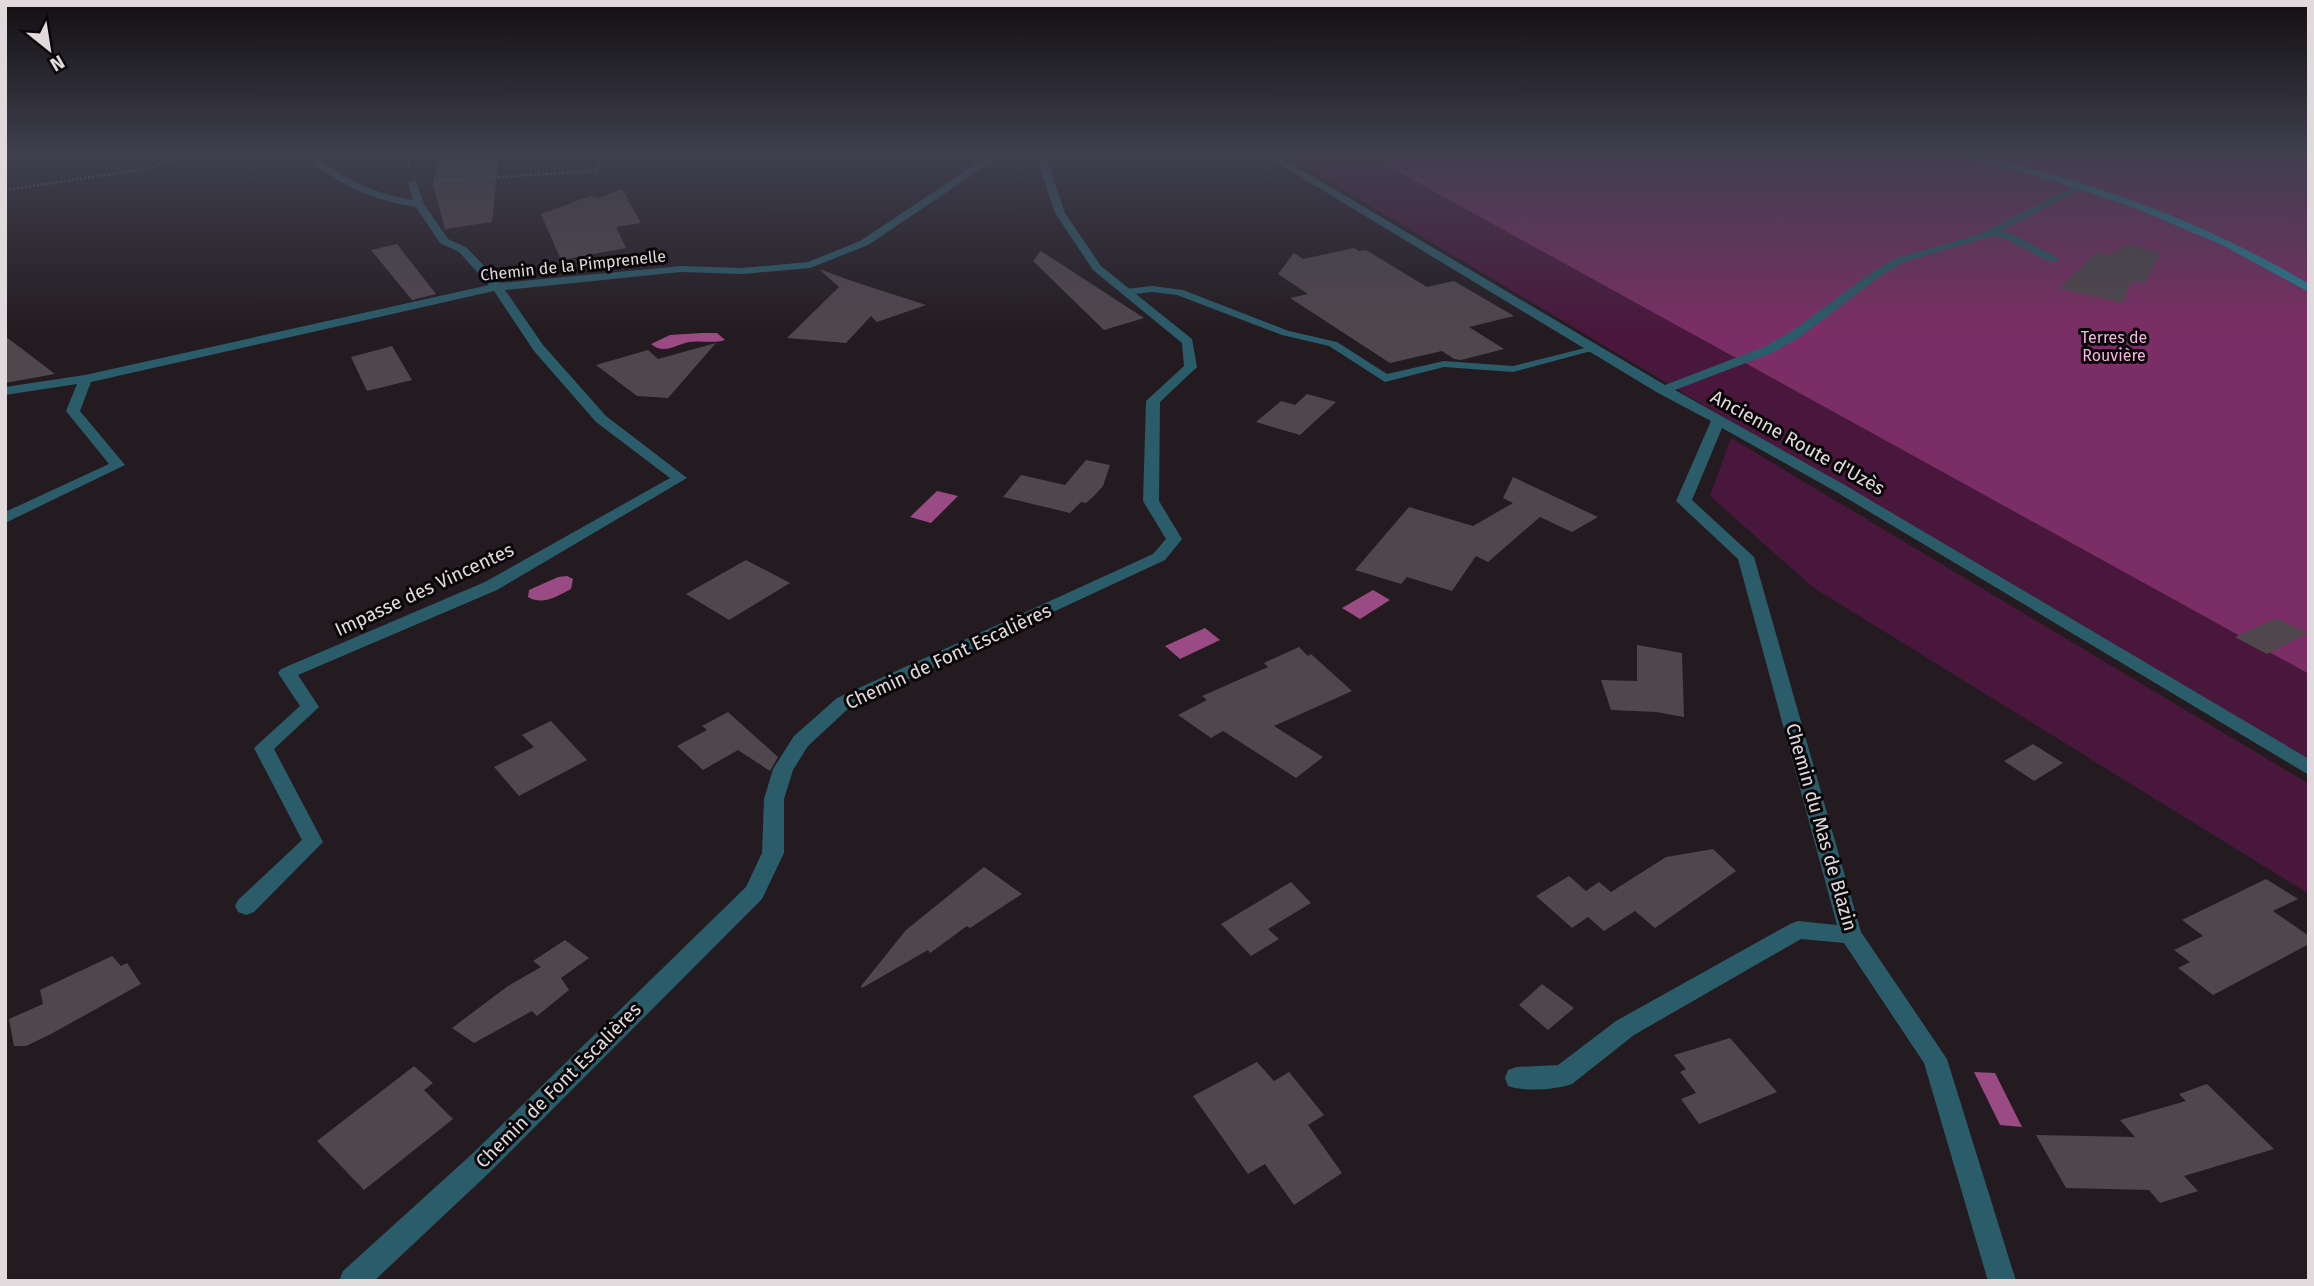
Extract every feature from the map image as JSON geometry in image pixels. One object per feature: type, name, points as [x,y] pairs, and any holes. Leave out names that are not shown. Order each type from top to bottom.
[{"type":"main road","points":[[2159,213],[2227,243],[2309,289]]},
{"type":"street","points":[[425,213],[444,241],[463,250],[497,287]]},
{"type":"street","name":"Chemin de la Pimprenelle","points":[[5,391],[85,379],[497,287],[681,270],[742,271],[810,265],[864,243],[908,213]]},
{"type":"street","name":"Chemin de Font Escalières","points":[[353,1281],[481,1163],[754,893],[773,853],[774,799],[783,769],[801,741],[818,725],[844,702],[1158,557],[1174,539],[1151,501],[1153,401],[1191,367],[1188,342],[1097,268],[1060,213]]},
{"type":"street","name":"Ancienne Route d'Uzès","points":[[1366,213],[1663,390],[1838,486],[2309,768]]},
{"type":"street","points":[[1663,390],[1719,371],[1768,350],[1796,334],[1867,280],[1900,260],[1992,232],[2029,213]]},
{"type":"street","points":[[1992,232],[2011,237],[2054,260]]},
{"type":"street","name":"Impasse des Vincentes","points":[[246,906],[313,842],[264,748],[310,707],[287,673],[491,586],[680,478],[601,419],[538,348],[497,287]]},
{"type":"street","points":[[5,518],[118,465],[73,411],[85,379]]},
{"type":"street","name":"Chemin du Mas de Blazin","points":[[1718,421],[1684,501],[1746,557],[1851,935],[1934,1059],[2002,1281]]},
{"type":"street","points":[[1517,1078],[1563,1076],[1625,1028],[1798,930],[1851,935]]},
{"type":"lane","points":[[1126,292],[1152,289],[1191,296],[1286,333],[1333,344],[1385,378],[1444,364],[1513,369],[1593,349]]},
{"type":"shaded area","points":[[1382,213],[1473,213],[2309,674],[2309,767]]},
{"type":"shaded area","points":[[717,333],[725,340],[689,342],[665,349],[651,344],[670,335]]},
{"type":"shaded area","points":[[1731,438],[2309,784],[2309,894],[1814,588],[1710,496]]},
{"type":"shaded area","points":[[937,491],[958,496],[931,523],[910,517]]},
{"type":"shaded area","points":[[567,576],[573,579],[571,589],[545,600],[528,597],[529,590],[558,577]]},
{"type":"shaded area","points":[[1373,590],[1390,600],[1360,619],[1342,608]]},
{"type":"shaded area","points":[[1205,628],[1220,640],[1180,659],[1165,646]]},
{"type":"shaded area","points":[[1974,1072],[1995,1073],[2022,1127],[2000,1125]]},
{"type":"green space","name":"Terres de Rouvière","points":[[1473,213],[2309,213],[2309,674]]},
{"type":"building","points":[[441,213],[493,213],[492,222],[445,229]]},
{"type":"building","points":[[635,213],[641,223],[616,227],[626,248],[561,260],[541,214]]},
{"type":"building","points":[[397,244],[436,294],[412,300],[371,250]]},
{"type":"building","points":[[2127,244],[2161,253],[2144,284],[2132,281],[2122,303],[2059,288],[2097,252],[2110,255]]},
{"type":"building","points":[[1354,248],[1359,251],[1366,250],[1427,287],[1454,281],[1514,316],[1469,327],[1504,349],[1461,360],[1442,351],[1390,363],[1290,298],[1308,294],[1278,274],[1294,253],[1303,259]]},
{"type":"building","points":[[1041,251],[1144,318],[1104,330],[1033,261]]},
{"type":"building","points":[[819,269],[926,305],[877,322],[871,316],[846,343],[787,338],[839,287]]},
{"type":"building","points":[[5,336],[55,374],[5,383]]},
{"type":"building","points":[[716,343],[668,398],[637,396],[596,365],[648,350],[658,359]]},
{"type":"building","points":[[392,346],[412,380],[367,391],[351,357]]},
{"type":"building","points":[[1307,394],[1336,402],[1300,435],[1256,422],[1281,401],[1295,405]]},
{"type":"building","points":[[1086,460],[1110,465],[1103,486],[1086,503],[1081,502],[1070,513],[1003,497],[1021,475],[1065,485]]},
{"type":"building","points":[[1513,477],[1598,517],[1572,532],[1540,517],[1488,562],[1476,556],[1452,591],[1407,577],[1401,584],[1355,570],[1409,507],[1473,526],[1513,503],[1503,498]]},
{"type":"building","points":[[746,560],[790,583],[729,620],[686,594]]},
{"type":"building","points":[[2276,618],[2308,633],[2267,654],[2235,637]]},
{"type":"building","points":[[1637,645],[1682,653],[1684,717],[1656,712],[1611,710],[1601,680],[1637,681]]},
{"type":"building","points":[[1299,647],[1308,656],[1311,654],[1352,691],[1274,726],[1323,757],[1296,778],[1223,731],[1211,738],[1178,715],[1207,700],[1202,696],[1268,667],[1264,663]]},
{"type":"building","points":[[728,712],[778,757],[770,771],[738,750],[703,770],[677,746],[707,730],[702,726]]},
{"type":"building","points":[[551,721],[587,760],[519,796],[494,767],[534,747],[522,735]]},
{"type":"building","points":[[2033,744],[2063,763],[2034,781],[2004,761]]},
{"type":"building","points":[[1713,849],[1736,871],[1655,928],[1635,911],[1604,931],[1588,917],[1572,928],[1536,896],[1569,876],[1586,891],[1599,882],[1611,892],[1666,857]]},
{"type":"building","points":[[984,867],[1022,894],[970,928],[967,926],[930,953],[928,950],[862,988],[906,930]]},
{"type":"building","points":[[2266,879],[2298,899],[2273,911],[2309,936],[2309,944],[2213,995],[2178,968],[2190,962],[2174,950],[2203,936],[2182,920]]},
{"type":"building","points":[[1291,882],[1311,903],[1268,929],[1279,939],[1251,956],[1221,924]]},
{"type":"building","points":[[565,940],[589,958],[561,978],[569,990],[537,1016],[532,1011],[474,1043],[452,1028],[508,986],[541,967],[533,961]]},
{"type":"building","points":[[112,956],[121,966],[127,963],[141,984],[51,1034],[26,1046],[14,1046],[9,1019],[43,1004],[40,990]]},
{"type":"building","points":[[1542,984],[1574,1008],[1548,1030],[1519,1005]]},
{"type":"building","points":[[1730,1038],[1777,1092],[1699,1124],[1681,1099],[1696,1093],[1680,1072],[1686,1069],[1674,1055]]},
{"type":"building","points":[[1257,1062],[1274,1081],[1289,1072],[1324,1115],[1308,1125],[1342,1173],[1294,1205],[1265,1164],[1248,1174],[1193,1096]]},
{"type":"building","points":[[414,1066],[433,1083],[424,1090],[453,1119],[364,1190],[317,1141]]},
{"type":"building","points":[[2207,1084],[2274,1149],[2184,1176],[2198,1191],[2160,1203],[2149,1190],[2066,1188],[2036,1135],[2135,1137],[2120,1120],[2186,1101],[2179,1094]]}]
